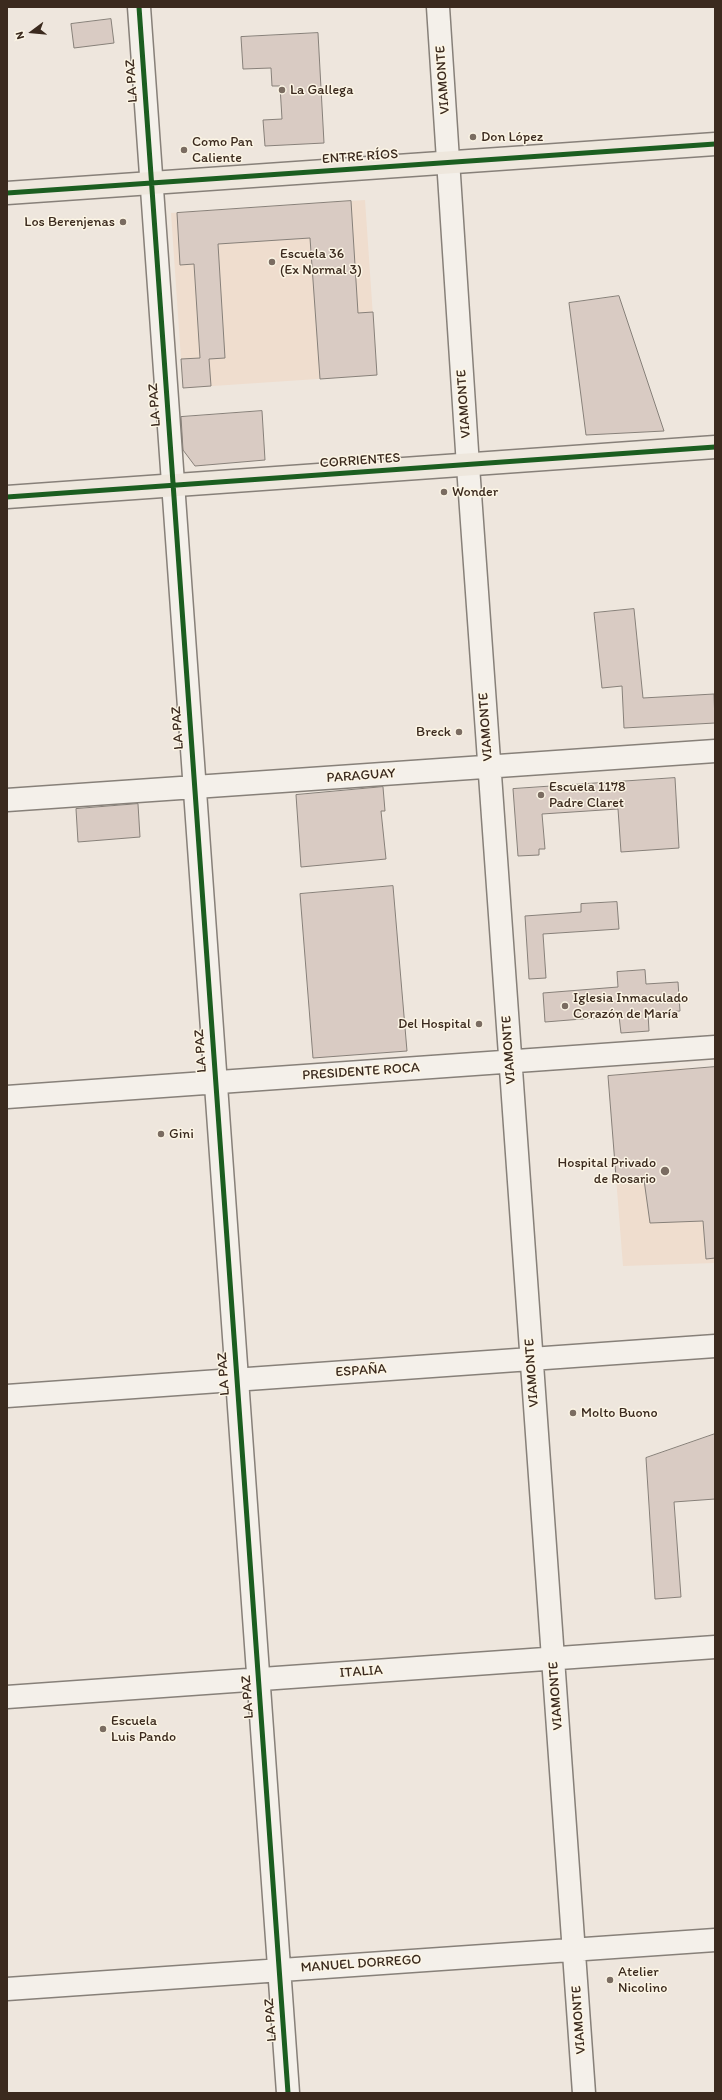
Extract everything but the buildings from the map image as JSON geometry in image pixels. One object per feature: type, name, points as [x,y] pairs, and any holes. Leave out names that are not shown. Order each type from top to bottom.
[{"type":"main road","name":"ENTRE RÍOS","points":[[7,193],[715,144]]},
{"type":"main road","name":"CORRIENTES","points":[[7,497],[468,466],[715,447]]},
{"type":"street","name":"LA PAZ","points":[[139,7],[288,2093]]},
{"type":"street","name":"VIAMONTE","points":[[438,7],[489,767],[584,2093]]},
{"type":"street","name":"PARAGUAY","points":[[7,800],[715,751]]},
{"type":"street","name":"PRESIDENTE ROCA","points":[[7,1097],[715,1048]]},
{"type":"street","name":"ESPAÑA","points":[[7,1396],[715,1346]]},
{"type":"street","name":"ITALIA","points":[[7,1697],[715,1647]]},
{"type":"street","name":"MANUEL DORREGO","points":[[7,1988],[715,1940]]},
{"type":"shaded area","name":"Escuela 36 (Ex Normal 3)","points":[[365,200],[377,375],[183,388],[171,213]]},
{"type":"shaded area","name":"Hospital Privado de Rosario","points":[[715,1067],[715,1263],[623,1266],[608,1076],[669,1069]]},
{"type":"cycle path","points":[[139,7],[288,2093]]},
{"type":"cycle path","points":[[7,193],[715,144]]},
{"type":"cycle path","points":[[7,497],[715,447]]},
{"type":"place","name":"La Gallega","points":[[282,90]]},
{"type":"place","name":"Don López","points":[[473,137]]},
{"type":"place","name":"Como Pan Caliente","points":[[184,150]]},
{"type":"place","name":"Los Berenjenas","points":[[123,222]]},
{"type":"place","name":"Escuela 36 (Ex Normal 3)","points":[[272,262]]},
{"type":"place","name":"Wonder","points":[[444,492]]},
{"type":"place","name":"Breck","points":[[459,732]]},
{"type":"place","name":"Escuela 1178 Padre Claret","points":[[541,795]]},
{"type":"place","name":"Iglesia Inmaculado Corazón de María","points":[[565,1006]]},
{"type":"place","name":"Del Hospital","points":[[479,1024]]},
{"type":"place","name":"Gini","points":[[161,1134]]},
{"type":"place","name":"Hospital Privado de Rosario","points":[[665,1171]]},
{"type":"place","name":"Molto Buono","points":[[573,1413]]},
{"type":"place","name":"Escuela Luis Pando","points":[[103,1729]]},
{"type":"place","name":"Atelier Nicolino","points":[[610,1980]]}]
